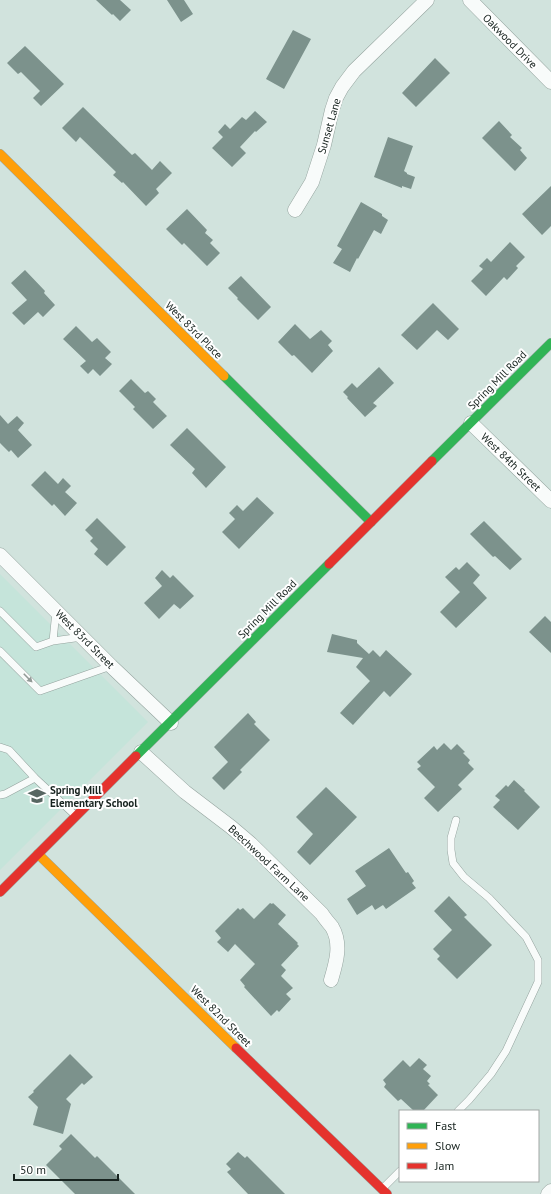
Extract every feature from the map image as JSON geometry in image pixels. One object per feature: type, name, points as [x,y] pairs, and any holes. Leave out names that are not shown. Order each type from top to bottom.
[{"type":"street","name":"Sunset Lane","points":[[295,210],[312,182],[324,145],[332,110],[342,87],[354,71],[427,0]]},
{"type":"street","name":"Oakwood Drive","points":[[470,0],[551,82]]},
{"type":"street","name":"West 83rd Place","points":[[0,154],[371,522]]},
{"type":"street","name":"Spring Mill Road","points":[[0,892],[551,343]]},
{"type":"street","name":"West 84th Street","points":[[471,423],[551,501]]},
{"type":"street","name":"West 83rd Street","points":[[0,555],[111,666],[171,723]]},
{"type":"street","name":"Beechwood Farm Lane","points":[[141,752],[185,792],[232,827],[322,914],[332,927],[338,948],[337,960],[331,980]]},
{"type":"street","name":"West 82nd Street","points":[[38,854],[263,1075],[385,1192]]},
{"type":"street","points":[[548,1194],[551,1191]]},
{"type":"lane","points":[[0,610],[36,647],[53,641],[82,637]]},
{"type":"lane","points":[[53,641],[56,610]]},
{"type":"lane","points":[[0,651],[40,691],[111,666]]},
{"type":"lane","points":[[0,747],[9,750],[35,778],[76,817]]},
{"type":"lane","points":[[0,795],[5,794],[35,778]]},
{"type":"lane","points":[[456,820],[451,838],[453,862],[464,877],[489,898],[526,937],[538,960],[538,982],[506,1051],[491,1074],[459,1110]]},
{"type":"lane","points":[[385,1192],[399,1171]]},
{"type":"shaded area","name":"Spring Mill Elementary School","points":[[0,574],[148,722],[0,870]]},
{"type":"building","points":[[96,0],[120,0],[131,10],[120,21]]},
{"type":"building","points":[[167,0],[184,0],[193,14],[181,22]]},
{"type":"building","points":[[293,30],[311,39],[284,89],[266,79]]},
{"type":"building","points":[[25,46],[64,84],[41,106],[33,98],[40,91],[21,72],[18,74],[7,63]]},
{"type":"building","points":[[435,58],[450,73],[416,107],[402,93]]},
{"type":"building","points":[[83,107],[132,155],[135,153],[152,170],[160,161],[172,173],[156,189],[159,193],[146,206],[123,182],[122,183],[113,175],[116,172],[80,137],[76,142],[62,128]]},
{"type":"building","points":[[255,111],[267,122],[256,132],[255,131],[240,147],[246,153],[232,167],[212,148],[223,137],[218,132],[225,124],[230,129],[242,117],[246,120]]},
{"type":"building","points":[[499,121],[512,135],[510,137],[522,148],[520,150],[527,158],[515,171],[482,138]]},
{"type":"building","points":[[388,137],[413,146],[404,171],[415,177],[411,189],[402,186],[402,188],[374,177]]},
{"type":"building","points":[[551,186],[551,226],[542,235],[522,214]]},
{"type":"building","points":[[361,202],[382,214],[382,216],[388,220],[381,234],[374,230],[350,272],[333,263],[342,249],[337,246]]},
{"type":"building","points":[[187,209],[207,230],[205,233],[213,240],[210,243],[220,253],[207,266],[184,243],[182,245],[166,229]]},
{"type":"building","points":[[510,242],[525,257],[516,266],[518,268],[507,280],[504,277],[486,296],[471,281],[483,269],[479,266],[487,258],[491,262]]},
{"type":"building","points":[[25,270],[45,291],[44,293],[55,305],[43,317],[38,312],[24,325],[12,313],[27,300],[11,283]]},
{"type":"building","points":[[241,276],[271,307],[258,320],[228,288]]},
{"type":"building","points":[[433,303],[459,329],[448,340],[437,330],[417,350],[401,335]]},
{"type":"building","points":[[295,324],[310,339],[321,330],[332,341],[328,345],[333,351],[312,373],[278,342]]},
{"type":"building","points":[[76,326],[92,342],[97,338],[111,352],[105,358],[112,364],[100,376],[93,369],[88,374],[80,366],[86,361],[63,339]]},
{"type":"building","points":[[379,367],[394,383],[373,403],[377,406],[365,417],[343,392],[352,383],[357,388]]},
{"type":"building","points":[[131,379],[145,393],[148,391],[156,399],[153,402],[167,416],[153,429],[133,409],[135,407],[119,391]]},
{"type":"building","points":[[0,415],[8,424],[17,416],[24,423],[18,430],[32,445],[18,458],[11,450],[9,452],[0,443]]},
{"type":"building","points":[[187,428],[226,467],[206,488],[192,473],[195,469],[170,445]]},
{"type":"building","points":[[45,471],[58,484],[63,478],[71,486],[65,492],[77,503],[65,516],[54,504],[52,506],[31,485]]},
{"type":"building","points":[[257,497],[274,513],[239,549],[222,532],[235,519],[229,513],[237,505],[243,511]]},
{"type":"building","points":[[97,518],[126,547],[107,566],[94,554],[98,549],[90,541],[93,538],[85,530]]},
{"type":"building","points":[[484,521],[522,559],[510,570],[495,556],[493,557],[470,534]]},
{"type":"building","points":[[467,562],[480,575],[473,583],[487,598],[456,628],[440,612],[460,592],[445,577],[456,567],[459,570]]},
{"type":"building","points":[[162,570],[170,578],[173,575],[194,596],[180,609],[174,604],[159,619],[144,603],[162,586],[155,578]]},
{"type":"building","points":[[545,616],[551,622],[551,653],[529,632]]},
{"type":"building","points":[[332,634],[357,640],[357,643],[369,654],[373,650],[380,657],[386,650],[412,674],[390,697],[384,691],[353,725],[340,713],[370,681],[356,667],[363,658],[327,652]]},
{"type":"building","points":[[248,713],[256,722],[254,724],[270,740],[240,770],[242,772],[224,790],[212,778],[228,762],[214,747]]},
{"type":"building","points":[[444,743],[451,750],[457,744],[465,752],[463,753],[470,760],[468,763],[474,769],[458,785],[462,789],[438,812],[424,798],[435,787],[417,769],[421,766],[417,762],[434,746],[437,750]]},
{"type":"building","points":[[514,780],[540,807],[518,830],[493,807],[500,800],[495,796],[506,785],[508,787]]},
{"type":"building","points":[[326,787],[357,817],[310,865],[297,852],[313,834],[296,817]]},
{"type":"building","points":[[389,848],[406,873],[408,872],[414,881],[412,883],[416,888],[386,909],[383,905],[375,910],[372,905],[357,915],[347,899],[366,886],[355,871]]},
{"type":"building","points":[[449,896],[467,915],[464,917],[492,945],[457,979],[437,959],[440,956],[433,949],[452,930],[434,911]]},
{"type":"building","points":[[270,903],[273,903],[286,915],[278,924],[298,943],[297,944],[299,946],[281,965],[286,970],[281,976],[293,988],[286,994],[291,999],[279,1012],[277,1010],[271,1016],[244,987],[245,986],[240,980],[255,964],[235,944],[228,952],[217,942],[221,938],[215,931],[238,908],[240,910],[243,908],[254,919]]},
{"type":"building","points":[[70,1054],[93,1077],[84,1085],[82,1083],[66,1099],[71,1104],[63,1134],[33,1125],[38,1107],[28,1097]]},
{"type":"building","points":[[419,1058],[427,1065],[423,1069],[431,1076],[427,1081],[430,1084],[428,1085],[438,1095],[424,1110],[413,1110],[401,1099],[398,1101],[384,1087],[386,1084],[383,1080],[403,1060],[410,1067]]},
{"type":"building","points":[[71,1134],[95,1158],[97,1156],[135,1194],[75,1194],[46,1165],[62,1149],[59,1146]]},
{"type":"building","points":[[238,1152],[245,1158],[247,1156],[285,1194],[248,1194],[227,1172],[231,1169],[226,1164]]},
{"type":"traffic: fast","points":[[432,461],[551,343]]},
{"type":"traffic: fast","points":[[224,376],[371,522]]},
{"type":"traffic: fast","points":[[136,756],[329,564]]},
{"type":"traffic: slow","points":[[0,154],[224,376]]},
{"type":"traffic: slow","points":[[38,854],[236,1048]]},
{"type":"traffic: jam","points":[[329,564],[432,461]]},
{"type":"traffic: jam","points":[[0,892],[136,756]]},
{"type":"traffic: jam","points":[[236,1048],[387,1194]]},
{"type":"place","name":"Spring Mill Elementary School","points":[[37,796]]}]
